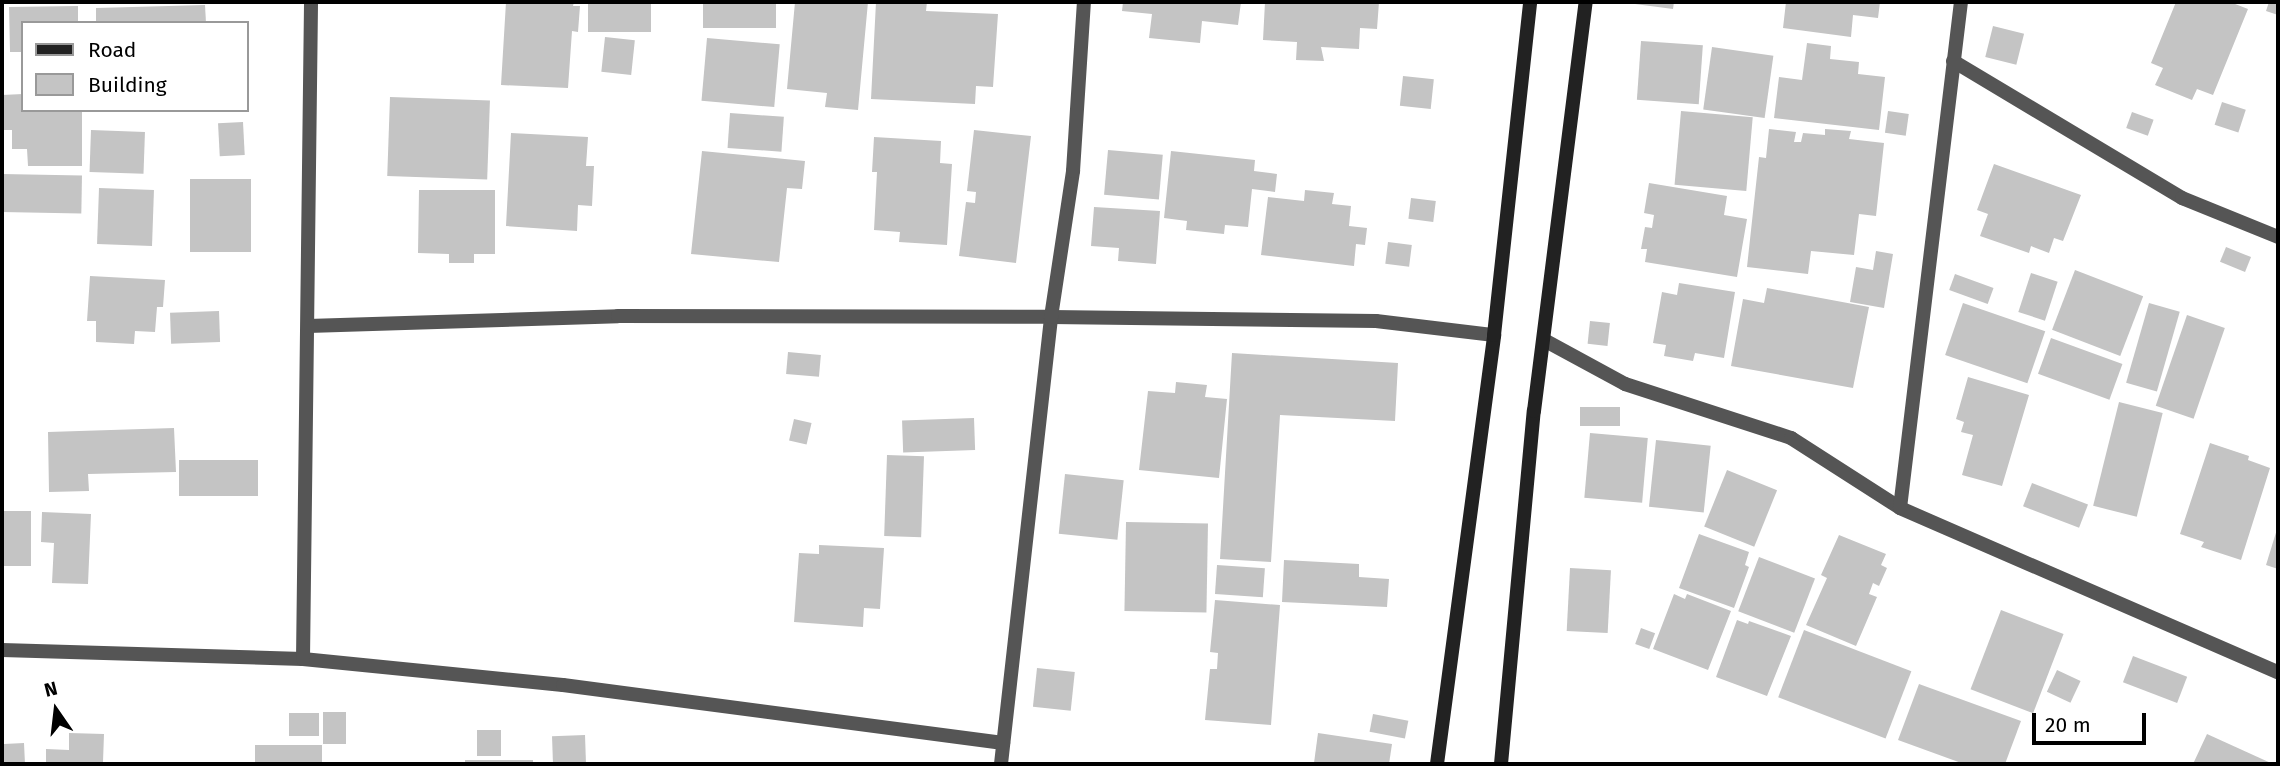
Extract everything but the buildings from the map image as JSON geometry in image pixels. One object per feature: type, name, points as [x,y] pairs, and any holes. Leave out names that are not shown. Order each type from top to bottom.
[{"type":"main road","points":[[1437,764],[1494,335],[1530,2]]},
{"type":"main road","points":[[1501,764],[1532,425],[1586,2]]},
{"type":"street","points":[[303,659],[311,2]]},
{"type":"street","points":[[1001,764],[1051,317],[1073,171],[1084,2]]},
{"type":"street","points":[[1900,508],[1961,2]]},
{"type":"street","points":[[1953,61],[2182,198],[2278,237]]},
{"type":"street","points":[[308,326],[618,316],[1051,317],[1376,321],[1494,335]]},
{"type":"street","points":[[1544,340],[1625,384],[1791,438],[1900,508],[2278,672]]},
{"type":"street","points":[[2,650],[303,659],[563,685],[1003,743]]}]
